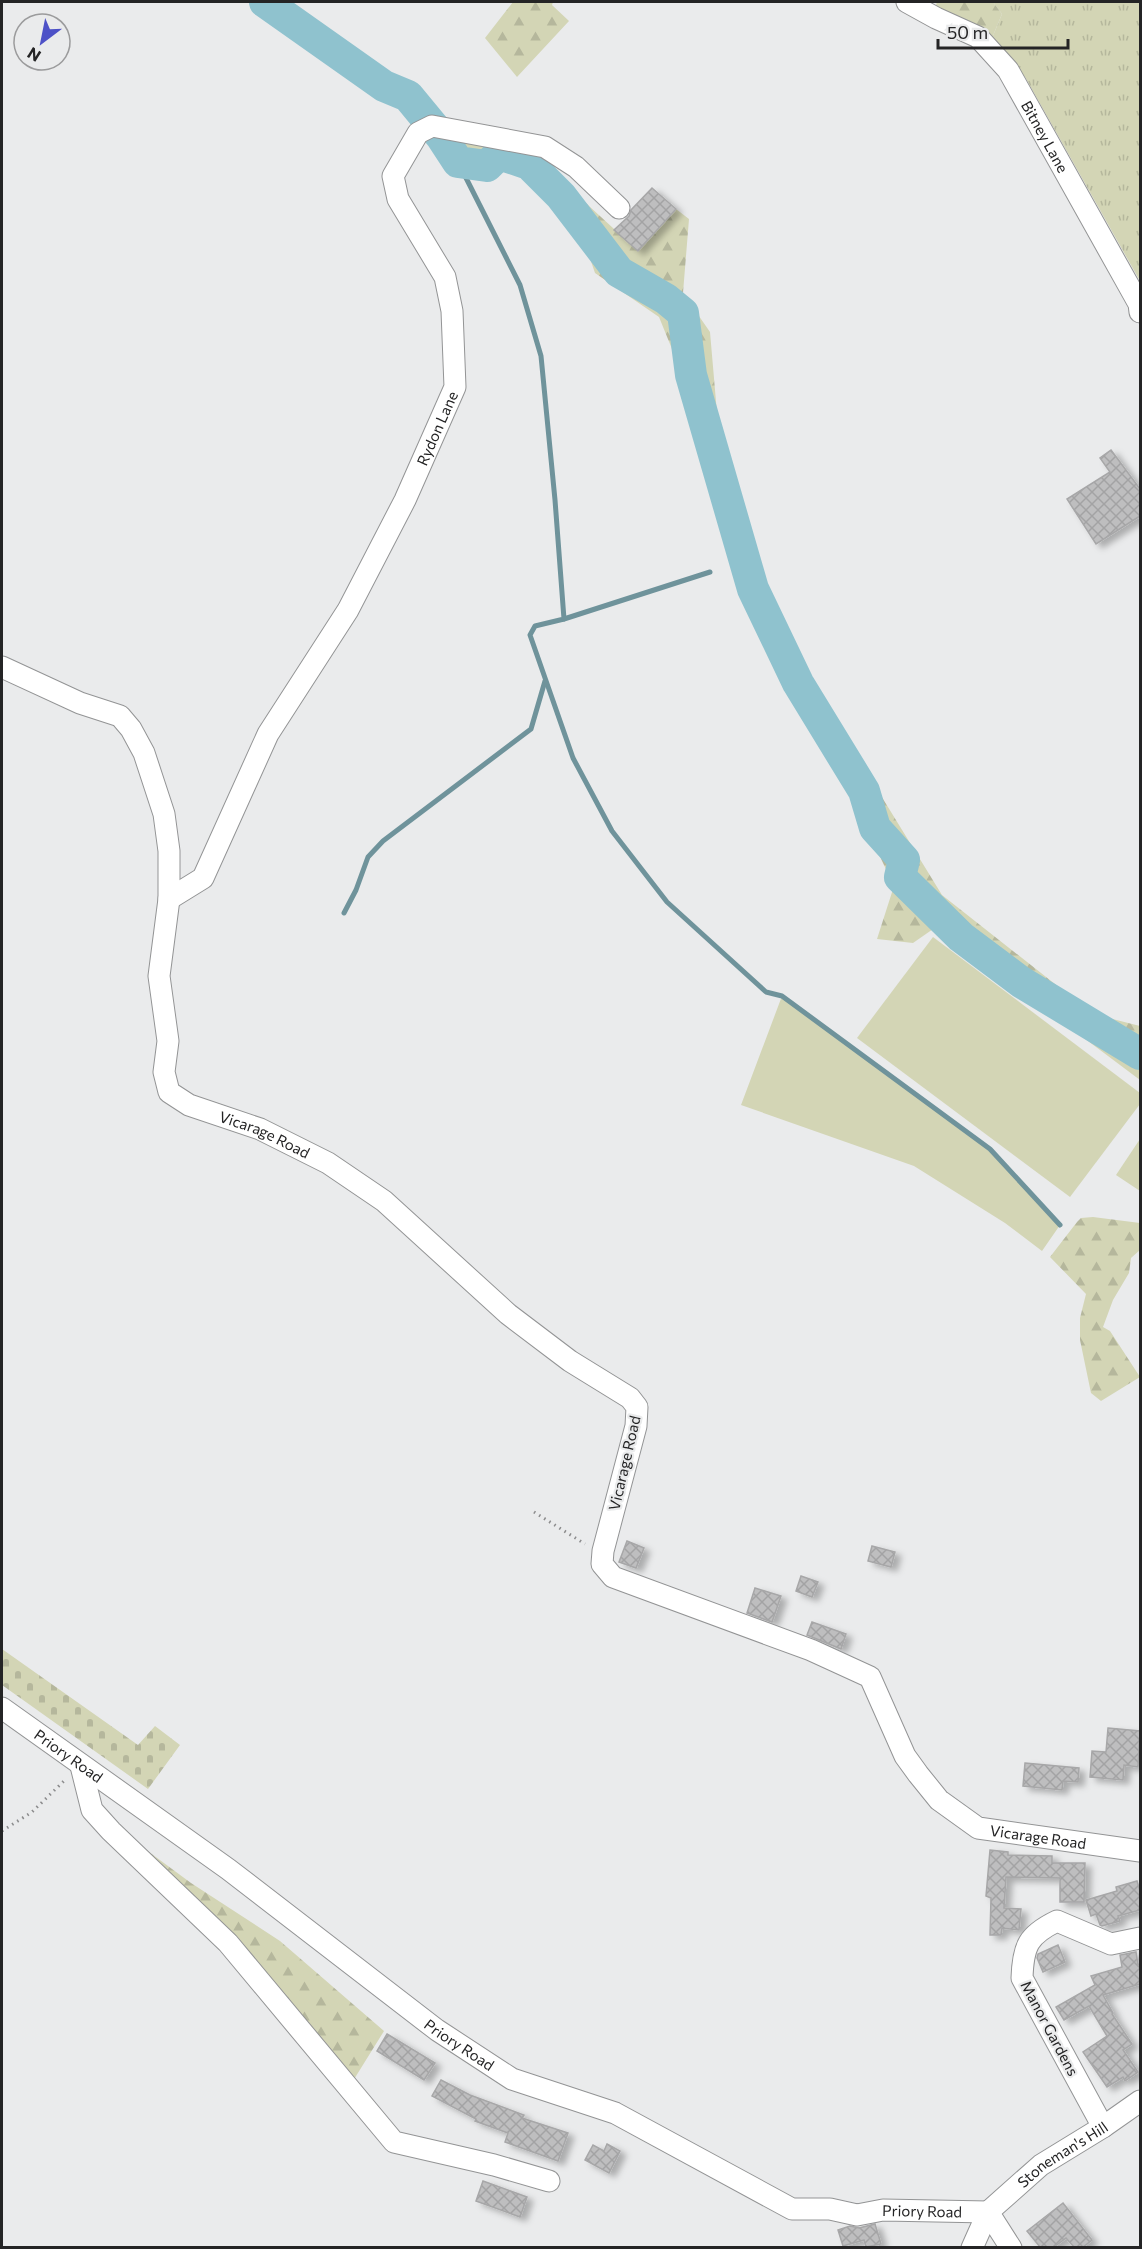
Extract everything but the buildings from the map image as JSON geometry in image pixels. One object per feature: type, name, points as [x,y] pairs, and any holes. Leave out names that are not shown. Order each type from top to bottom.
[{"type":"street","name":"Bitney Lane","points":[[907,2],[978,38],[1008,70],[1139,304],[1140,312]]},
{"type":"street","name":"Rydon Lane","points":[[169,899],[203,878],[268,734],[348,610],[405,500],[455,387],[452,311],[445,277],[398,199],[393,176],[406,151],[418,133],[432,126],[545,147],[576,166],[619,208]]},
{"type":"street","points":[[2,667],[80,704],[120,716],[131,729],[144,753],[164,814],[169,851],[169,899]]},
{"type":"street","name":"Vicarage Road","points":[[169,899],[159,975],[168,1041],[164,1072],[169,1092],[189,1105],[260,1129],[328,1163],[384,1201],[508,1314],[570,1361],[630,1398],[637,1407],[636,1426],[602,1564],[613,1577],[811,1650],[870,1677],[905,1756],[939,1800],[978,1828],[1140,1851]]},
{"type":"street","name":"Priory Road","points":[[2,1708],[228,1869],[437,2030],[512,2079],[615,2113],[792,2209],[830,2209],[857,2215],[883,2210],[987,2212]]},
{"type":"street","points":[[81,1766],[92,1810],[228,1943],[394,2142],[494,2165],[549,2181]]},
{"type":"street","name":"Manor Gardens","points":[[1103,2127],[1022,1978],[1023,1956],[1037,1931],[1057,1921],[1111,1944],[1140,1938]]},
{"type":"street","name":"Stoneman's Hill","points":[[987,2212],[1041,2165],[1140,2101]]},
{"type":"street","points":[[972,2247],[987,2212]]},
{"type":"street","points":[[987,2212],[1011,2247]]},
{"type":"path","points":[[534,1512],[603,1557]]},
{"type":"path","points":[[2,1831],[32,1812],[81,1766]]},
{"type":"green space","points":[[513,2],[553,2],[552,5],[569,21],[517,77],[485,38]]},
{"type":"green space","points":[[937,2],[993,2],[1002,14],[992,38],[935,8]]},
{"type":"green space","points":[[993,2],[1140,2],[1140,281],[1025,77],[992,38],[1002,14]]},
{"type":"green space","points":[[441,136],[498,147],[539,160],[638,251],[676,209],[689,219],[683,293],[710,332],[719,436],[767,610],[942,895],[1093,1014],[1140,1026],[1140,1080],[936,927],[913,943],[877,939],[894,886],[823,737],[762,637],[732,565],[716,493],[685,381],[659,317],[595,273],[582,235],[499,154],[487,166],[458,162]]},
{"type":"green space","points":[[933,937],[1140,1093],[1140,1104],[1070,1197],[857,1038]]},
{"type":"green space","points":[[782,996],[990,1149],[1060,1225],[1042,1251],[1005,1223],[914,1166],[741,1105]]},
{"type":"green space","points":[[1140,1139],[1140,1191],[1116,1175]]},
{"type":"green space","points":[[1093,1217],[1140,1223],[1140,1250],[1131,1258],[1129,1273],[1113,1300],[1103,1327],[1110,1331],[1140,1377],[1101,1401],[1091,1393],[1080,1340],[1080,1318],[1086,1294],[1050,1257],[1081,1218]]},
{"type":"green space","points":[[2,1649],[138,1745],[155,1726],[180,1745],[148,1789],[2,1685]]},
{"type":"green space","points":[[92,1810],[191,1883],[280,1941],[384,2031],[348,2089]]},
{"type":"waterway","points":[[265,2],[384,86],[408,96],[441,136],[458,162],[487,166],[499,154],[529,164],[561,196],[619,272],[666,299],[683,313],[691,375],[753,589],[798,683],[864,791],[875,828],[904,860],[900,877],[961,937],[1021,982],[1140,1054]]},
{"type":"waterway","points":[[458,162],[520,285],[541,356],[564,619],[535,626],[530,635],[573,758],[612,831],[667,902],[766,992],[782,996],[990,1149],[1060,1225]]},
{"type":"waterway","points":[[564,619],[710,572]]},
{"type":"waterway","points":[[344,913],[356,890],[368,857],[383,841],[531,729],[545,681]]}]
